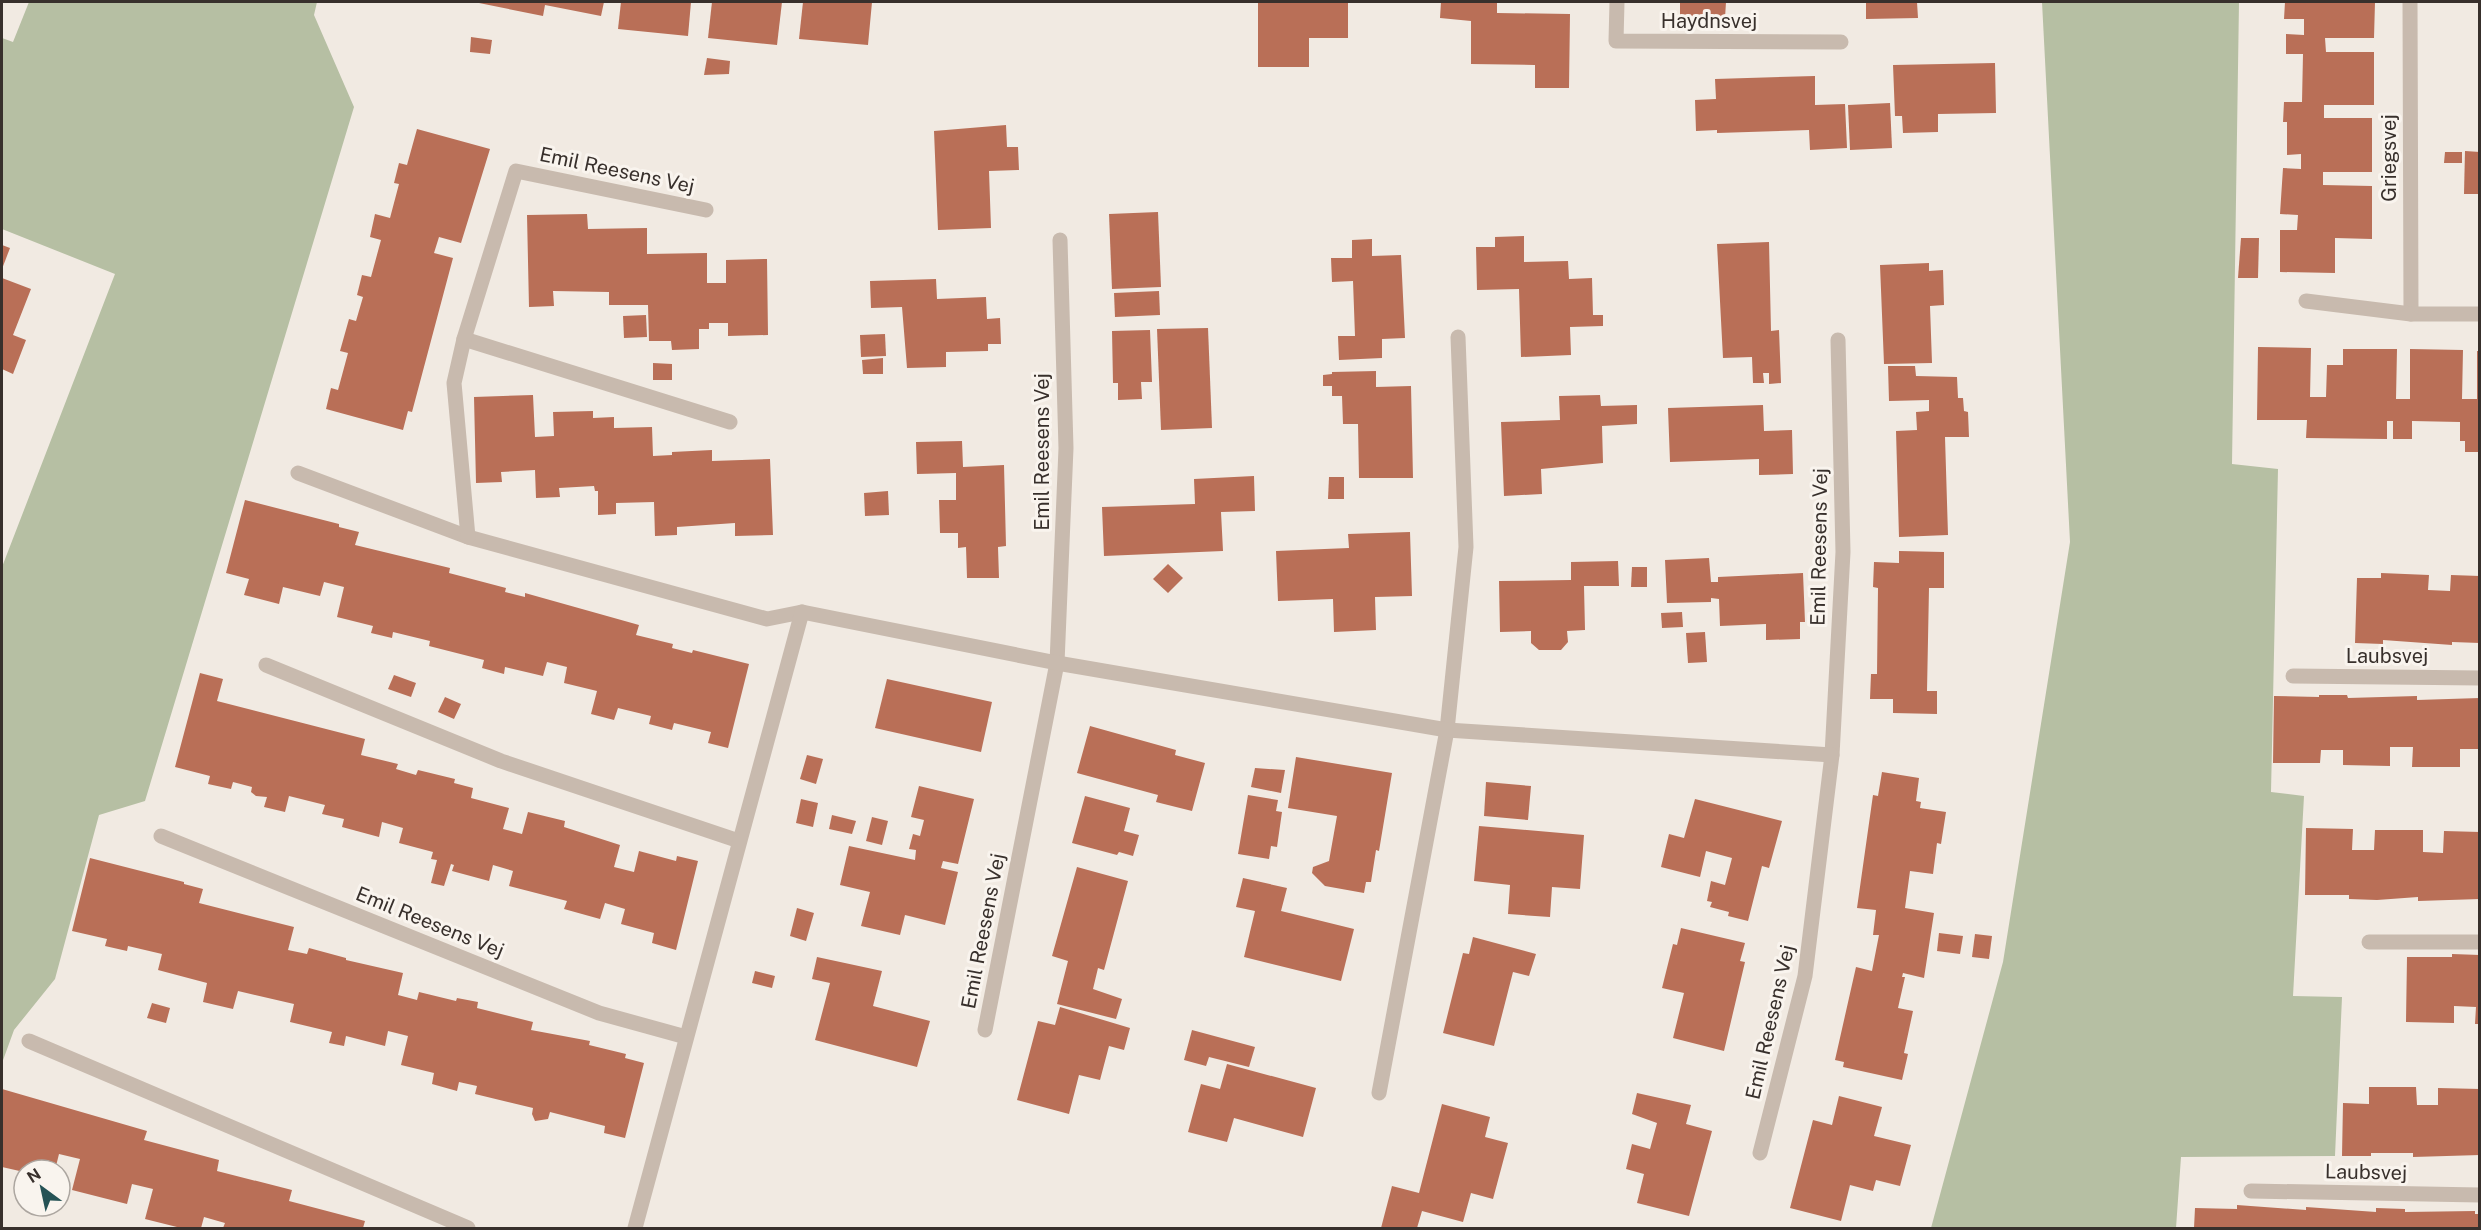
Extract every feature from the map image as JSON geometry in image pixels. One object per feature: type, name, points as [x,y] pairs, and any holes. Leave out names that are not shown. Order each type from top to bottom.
[{"type":"street","name":"Haydnsvej","points":[[1617,2],[1616,41],[1841,42]]},
{"type":"street","name":"Griegsvej","points":[[2410,2],[2411,314]]},
{"type":"street","name":"Emil Reesens Vej","points":[[468,537],[454,383],[464,339],[516,171],[706,210]]},
{"type":"street","name":"Emil Reesens Vej","points":[[985,1030],[1057,663],[1066,448],[1060,240]]},
{"type":"street","points":[[2306,301],[2411,314],[2480,314]]},
{"type":"street","points":[[1379,1093],[1447,730],[1466,547],[1458,337]]},
{"type":"street","points":[[464,339],[730,422]]},
{"type":"street","name":"Emil Reesens Vej","points":[[1760,1153],[1805,976],[1832,755],[1843,552],[1838,340]]},
{"type":"street","points":[[298,473],[468,537],[767,619],[802,612],[1057,663],[1447,730],[1832,755]]},
{"type":"street","points":[[635,1228],[802,612]]},
{"type":"street","points":[[266,665],[501,761],[739,841]]},
{"type":"street","name":"Laubsvej","points":[[2293,676],[2480,678]]},
{"type":"street","name":"Emil Reesens Vej","points":[[161,836],[599,1013],[686,1037]]},
{"type":"street","points":[[2369,942],[2480,942]]},
{"type":"street","points":[[29,1041],[468,1228]]},
{"type":"street","name":"Laubsvej","points":[[2251,1191],[2480,1195]]},
{"type":"green space","points":[[29,2],[317,2],[314,15],[354,107],[145,801],[99,815],[55,979],[14,1030],[2,1063],[2,567],[115,274],[2,229],[2,38],[13,42]]},
{"type":"green space","points":[[2042,2],[2239,2],[2232,464],[2278,469],[2271,792],[2304,796],[2293,996],[2342,997],[2335,1156],[2181,1157],[2176,1228],[1931,1228],[2003,962],[2070,542]]},
{"type":"building","points":[[604,2],[601,16],[545,5],[543,16],[479,3]]},
{"type":"building","points":[[621,2],[691,2],[688,36],[618,29]]},
{"type":"building","points":[[712,2],[782,2],[777,45],[708,38]]},
{"type":"building","points":[[803,2],[872,2],[868,45],[799,39]]},
{"type":"building","points":[[1258,2],[1348,2],[1348,38],[1309,38],[1309,67],[1258,67]]},
{"type":"building","points":[[1441,2],[1497,2],[1497,13],[1570,14],[1569,88],[1535,88],[1535,65],[1471,64],[1471,21],[1440,18]]},
{"type":"building","points":[[1680,2],[1726,2],[1725,18],[1680,16]]},
{"type":"building","points":[[1866,2],[1917,2],[1918,18],[1866,19]]},
{"type":"building","points":[[2285,2],[2375,2],[2374,38],[2325,38],[2326,52],[2374,52],[2374,105],[2324,105],[2324,118],[2372,118],[2372,172],[2323,172],[2323,185],[2372,186],[2372,239],[2335,238],[2335,273],[2280,272],[2280,230],[2297,230],[2298,215],[2280,214],[2283,168],[2301,169],[2301,154],[2287,155],[2287,122],[2283,122],[2284,102],[2302,102],[2303,54],[2286,54],[2286,34],[2304,35],[2304,19],[2284,19]]},
{"type":"building","points":[[471,37],[492,40],[490,54],[470,52]]},
{"type":"building","points":[[707,58],[730,61],[729,74],[704,75]]},
{"type":"building","points":[[1995,63],[1996,113],[1938,114],[1938,132],[1903,133],[1902,116],[1895,116],[1893,65]]},
{"type":"building","points":[[1815,76],[1815,105],[1845,104],[1847,148],[1810,150],[1809,130],[1717,133],[1717,130],[1696,131],[1695,100],[1716,99],[1715,79]]},
{"type":"building","points":[[1890,103],[1892,148],[1850,150],[1848,105]]},
{"type":"building","points":[[1006,125],[1007,147],[1018,147],[1019,170],[989,171],[991,228],[938,230],[934,131]]},
{"type":"building","points":[[417,129],[490,149],[461,243],[439,237],[434,253],[453,258],[412,412],[408,411],[403,430],[326,409],[331,388],[338,390],[348,353],[340,351],[349,319],[356,321],[363,297],[357,295],[362,275],[371,277],[381,240],[370,237],[375,214],[390,218],[399,184],[394,183],[399,163],[407,165]]},
{"type":"building","points":[[2465,151],[2480,152],[2480,194],[2464,194]]},
{"type":"building","points":[[2445,152],[2462,152],[2462,163],[2444,163]]},
{"type":"building","points":[[1158,212],[1161,287],[1112,289],[1109,214]]},
{"type":"building","points":[[587,214],[588,229],[647,228],[647,254],[707,253],[707,283],[726,283],[726,260],[767,259],[768,335],[728,336],[728,323],[709,323],[709,329],[699,329],[699,349],[672,350],[671,341],[649,341],[648,305],[609,305],[609,292],[553,291],[554,306],[529,307],[527,215]]},
{"type":"building","points":[[1524,236],[1524,262],[1568,261],[1569,279],[1592,278],[1593,315],[1603,315],[1603,326],[1570,327],[1571,355],[1521,357],[1519,289],[1477,290],[1476,247],[1495,247],[1495,237]]},
{"type":"building","points":[[2241,238],[2259,238],[2258,278],[2238,278]]},
{"type":"building","points":[[1372,239],[1372,256],[1401,255],[1405,338],[1382,339],[1382,358],[1339,360],[1338,336],[1355,336],[1353,281],[1332,282],[1331,258],[1352,258],[1352,240]]},
{"type":"building","points":[[1769,242],[1771,331],[1779,330],[1781,383],[1769,384],[1769,373],[1763,373],[1764,383],[1753,383],[1752,357],[1723,358],[1717,244]]},
{"type":"building","points":[[2,245],[10,248],[2,269]]},
{"type":"building","points":[[1929,263],[1929,271],[1943,270],[1944,305],[1930,306],[1932,363],[1884,364],[1880,265]]},
{"type":"building","points":[[2,278],[31,289],[13,335],[26,340],[13,374],[2,369]]},
{"type":"building","points":[[936,279],[937,299],[986,297],[987,319],[1000,318],[1001,344],[988,344],[988,351],[946,352],[946,367],[907,368],[902,307],[871,308],[870,281]]},
{"type":"building","points":[[1159,291],[1160,315],[1115,317],[1114,293]]},
{"type":"building","points":[[646,315],[647,337],[624,338],[623,316]]},
{"type":"building","points":[[1208,328],[1212,428],[1161,430],[1157,329]]},
{"type":"building","points":[[1150,330],[1152,382],[1141,382],[1142,399],[1118,400],[1118,383],[1113,383],[1112,331]]},
{"type":"building","points":[[885,334],[886,356],[861,357],[860,335]]},
{"type":"building","points":[[2258,347],[2311,348],[2310,397],[2326,397],[2327,365],[2343,365],[2343,349],[2397,349],[2396,399],[2410,399],[2410,349],[2463,350],[2462,399],[2477,399],[2477,351],[2480,351],[2478,452],[2465,452],[2465,441],[2460,441],[2460,422],[2412,421],[2412,439],[2393,439],[2393,421],[2387,421],[2387,439],[2306,438],[2307,420],[2257,420]]},
{"type":"building","points":[[883,358],[883,374],[863,374],[862,360]]},
{"type":"building","points":[[653,363],[672,364],[672,380],[653,380]]},
{"type":"building","points":[[1888,366],[1915,366],[1916,376],[1957,377],[1958,398],[1963,398],[1964,411],[1968,412],[1969,437],[1945,437],[1948,535],[1899,537],[1896,431],[1917,430],[1916,412],[1929,411],[1929,400],[1889,401]]},
{"type":"building","points":[[1376,371],[1376,387],[1411,386],[1413,478],[1359,478],[1358,424],[1343,424],[1342,396],[1332,396],[1332,386],[1323,386],[1323,375],[1332,374],[1332,372]]},
{"type":"building","points":[[533,395],[535,437],[554,436],[553,412],[593,411],[593,418],[614,417],[614,428],[652,427],[653,456],[672,455],[672,452],[712,450],[712,461],[770,459],[773,535],[735,536],[735,523],[677,527],[677,535],[655,536],[654,502],[616,503],[616,514],[598,515],[598,491],[595,491],[594,486],[559,488],[560,497],[536,498],[535,470],[501,472],[502,482],[476,483],[474,397]]},
{"type":"building","points":[[1600,395],[1601,406],[1637,405],[1637,424],[1602,426],[1603,463],[1541,469],[1542,494],[1504,496],[1501,422],[1560,420],[1559,396]]},
{"type":"building","points":[[1763,405],[1764,431],[1792,430],[1793,474],[1759,475],[1759,459],[1670,462],[1668,408]]},
{"type":"building","points":[[962,441],[963,467],[1004,465],[1006,546],[998,547],[999,578],[967,578],[966,547],[958,548],[958,533],[940,533],[939,500],[956,500],[956,473],[917,474],[916,442]]},
{"type":"building","points":[[1254,476],[1255,511],[1221,512],[1223,551],[1104,556],[1102,507],[1195,504],[1194,479]]},
{"type":"building","points":[[1329,477],[1344,477],[1344,499],[1328,499]]},
{"type":"building","points":[[888,491],[889,515],[865,516],[864,493]]},
{"type":"building","points":[[245,500],[339,524],[339,527],[359,532],[355,545],[450,568],[449,573],[506,588],[505,592],[525,597],[525,593],[639,625],[636,635],[673,644],[672,648],[692,653],[693,650],[749,664],[728,748],[708,743],[711,732],[674,723],[672,730],[649,724],[651,716],[618,708],[614,720],[591,714],[597,691],[564,683],[567,667],[547,662],[543,676],[505,667],[504,674],[482,668],[484,660],[429,646],[430,641],[393,632],[392,638],[371,633],[373,626],[337,617],[344,587],[324,582],[320,596],[283,587],[279,604],[244,595],[249,579],[226,573]]},
{"type":"building","points":[[1410,532],[1412,596],[1375,597],[1376,630],[1334,632],[1333,599],[1278,601],[1276,551],[1349,548],[1348,534]]},
{"type":"building","points":[[1899,551],[1944,552],[1944,588],[1929,588],[1927,691],[1937,691],[1937,714],[1893,713],[1893,699],[1870,699],[1871,674],[1877,674],[1878,588],[1873,587],[1874,562],[1899,563]]},
{"type":"building","points":[[1709,558],[1711,582],[1718,582],[1718,577],[1803,573],[1805,622],[1800,622],[1800,639],[1766,640],[1766,624],[1720,626],[1719,599],[1711,598],[1711,602],[1667,603],[1665,560]]},
{"type":"building","points":[[1618,561],[1619,586],[1584,586],[1585,630],[1567,631],[1568,642],[1561,650],[1539,650],[1531,643],[1531,631],[1500,632],[1499,581],[1571,580],[1571,562]]},
{"type":"building","points":[[1168,564],[1183,578],[1168,593],[1153,579]]},
{"type":"building","points":[[1632,567],[1647,567],[1647,587],[1631,587]]},
{"type":"building","points":[[2381,573],[2429,575],[2428,590],[2450,591],[2451,575],[2480,576],[2480,643],[2452,642],[2452,645],[2383,640],[2383,644],[2355,643],[2357,578],[2381,578]]},
{"type":"building","points":[[1682,612],[1683,627],[1662,628],[1661,613]]},
{"type":"building","points":[[1705,632],[1707,662],[1688,663],[1686,633]]},
{"type":"building","points":[[200,673],[223,679],[217,701],[365,739],[361,755],[398,764],[396,769],[416,775],[418,770],[455,779],[454,783],[473,788],[471,798],[509,808],[503,829],[522,834],[528,812],[565,821],[564,827],[620,845],[614,867],[634,872],[639,851],[676,861],[677,856],[698,861],[676,950],[652,943],[654,933],[621,924],[625,909],[605,903],[600,919],[564,909],[567,901],[509,886],[513,871],[493,865],[489,881],[452,871],[454,865],[451,864],[444,886],[431,883],[437,860],[431,859],[433,852],[399,843],[403,828],[382,822],[379,837],[342,827],[344,819],[322,814],[325,805],[289,796],[285,812],[264,807],[267,797],[256,796],[251,792],[252,787],[233,782],[231,789],[208,784],[210,776],[175,767]]},
{"type":"building","points":[[394,675],[416,683],[411,697],[388,689]]},
{"type":"building","points":[[887,679],[992,702],[981,752],[875,728]]},
{"type":"building","points":[[2319,695],[2347,695],[2348,698],[2417,696],[2417,700],[2480,698],[2480,749],[2460,749],[2460,767],[2412,767],[2413,747],[2390,747],[2390,766],[2343,765],[2343,750],[2321,750],[2320,763],[2273,763],[2274,696],[2319,697]]},
{"type":"building","points":[[445,697],[461,704],[454,719],[438,712]]},
{"type":"building","points":[[1090,726],[1176,750],[1175,755],[1205,763],[1192,811],[1156,802],[1158,795],[1077,773]]},
{"type":"building","points":[[807,755],[823,759],[816,784],[800,779]]},
{"type":"building","points":[[1296,757],[1392,773],[1379,851],[1376,850],[1371,882],[1366,882],[1364,893],[1325,886],[1312,873],[1313,867],[1329,861],[1337,816],[1288,808]]},
{"type":"building","points":[[1255,768],[1285,770],[1281,793],[1251,787]]},
{"type":"building","points":[[1882,772],[1919,778],[1916,801],[1921,802],[1920,808],[1946,812],[1941,844],[1937,843],[1933,874],[1910,871],[1905,908],[1934,913],[1924,978],[1903,973],[1902,977],[1905,977],[1898,1008],[1913,1011],[1904,1053],[1908,1054],[1902,1080],[1843,1067],[1844,1062],[1835,1060],[1856,967],[1872,971],[1879,935],[1873,935],[1876,910],[1857,908],[1873,795],[1878,796]]},
{"type":"building","points":[[1486,782],[1531,786],[1528,820],[1484,816]]},
{"type":"building","points":[[919,786],[974,799],[958,864],[943,861],[941,868],[958,872],[945,925],[905,915],[900,935],[861,926],[870,892],[840,885],[849,846],[915,860],[916,850],[909,849],[913,834],[920,836],[924,820],[911,817]]},
{"type":"building","points":[[1248,795],[1278,800],[1276,811],[1282,812],[1277,847],[1271,846],[1269,859],[1238,854]]},
{"type":"building","points":[[1085,796],[1130,808],[1124,831],[1139,835],[1133,856],[1119,852],[1117,855],[1072,843]]},
{"type":"building","points":[[801,799],[818,803],[813,827],[796,823]]},
{"type":"building","points":[[1695,799],[1782,821],[1769,868],[1762,866],[1748,921],[1728,916],[1729,912],[1710,907],[1712,902],[1707,901],[1711,881],[1725,885],[1732,858],[1706,851],[1700,877],[1661,867],[1669,834],[1684,838]]},
{"type":"building","points":[[832,815],[856,821],[852,834],[829,829]]},
{"type":"building","points":[[872,817],[888,821],[882,845],[866,841]]},
{"type":"building","points":[[1479,826],[1584,835],[1580,889],[1552,887],[1550,917],[1508,914],[1510,885],[1474,881]]},
{"type":"building","points":[[2306,828],[2353,829],[2352,850],[2374,850],[2375,830],[2423,830],[2423,852],[2443,853],[2444,831],[2480,832],[2480,899],[2418,901],[2418,897],[2377,900],[2349,899],[2349,895],[2305,895]]},
{"type":"building","points":[[90,858],[203,889],[199,903],[294,927],[288,950],[307,954],[309,948],[346,958],[346,960],[403,973],[398,995],[417,1000],[419,992],[456,1001],[457,998],[478,1002],[477,1008],[533,1022],[531,1030],[590,1041],[589,1045],[626,1054],[625,1058],[644,1063],[625,1138],[604,1133],[605,1126],[550,1112],[548,1119],[535,1121],[532,1114],[533,1108],[475,1094],[477,1086],[459,1082],[457,1091],[432,1084],[434,1073],[401,1065],[408,1036],[388,1031],[385,1046],[346,1036],[344,1046],[329,1043],[332,1032],[290,1022],[294,1004],[238,991],[233,1009],[203,1002],[207,983],[158,970],[162,954],[128,946],[127,951],[105,946],[107,939],[72,931]]},
{"type":"building","points":[[1077,867],[1128,881],[1104,970],[1098,968],[1093,989],[1122,999],[1116,1019],[1057,1004],[1068,961],[1052,956]]},
{"type":"building","points":[[1243,878],[1287,888],[1281,911],[1354,929],[1341,981],[1244,957],[1255,911],[1236,907]]},
{"type":"building","points":[[797,908],[814,913],[806,941],[790,936]]},
{"type":"building","points":[[1681,928],[1745,943],[1740,961],[1745,962],[1724,1051],[1673,1038],[1684,993],[1662,988],[1673,944],[1677,945]]},
{"type":"building","points":[[1939,933],[1963,936],[1960,954],[1937,951]]},
{"type":"building","points":[[1975,934],[1992,936],[1989,959],[1972,957]]},
{"type":"building","points":[[1473,937],[1536,954],[1529,976],[1513,972],[1494,1046],[1443,1033],[1463,953],[1469,954]]},
{"type":"building","points":[[2452,954],[2480,955],[2480,1024],[2475,1024],[2476,1007],[2454,1006],[2454,1023],[2406,1022],[2407,957],[2452,957]]},
{"type":"building","points":[[817,957],[882,971],[873,1006],[930,1021],[917,1067],[815,1040],[830,983],[812,979]]},
{"type":"building","points":[[755,971],[775,976],[772,988],[752,983]]},
{"type":"building","points":[[152,1003],[170,1008],[166,1023],[147,1018]]},
{"type":"building","points":[[1060,1007],[1130,1028],[1124,1050],[1109,1046],[1100,1080],[1079,1075],[1069,1114],[1017,1100],[1038,1021],[1055,1025]]},
{"type":"building","points":[[1192,1030],[1255,1047],[1249,1067],[1209,1057],[1206,1066],[1184,1060]]},
{"type":"building","points":[[1227,1064],[1316,1088],[1303,1137],[1234,1118],[1227,1142],[1188,1132],[1201,1084],[1220,1089]]},
{"type":"building","points":[[2369,1087],[2416,1087],[2417,1105],[2438,1105],[2438,1088],[2480,1089],[2480,1155],[2413,1157],[2413,1153],[2371,1153],[2371,1156],[2342,1156],[2343,1103],[2369,1104]]},
{"type":"building","points":[[2,1089],[147,1131],[144,1140],[219,1160],[217,1171],[292,1190],[289,1201],[365,1221],[363,1228],[223,1228],[225,1223],[204,1217],[201,1228],[181,1228],[145,1219],[153,1189],[132,1184],[127,1204],[72,1190],[80,1159],[59,1154],[58,1158],[12,1158],[12,1169],[2,1167]]},
{"type":"building","points":[[1637,1093],[1691,1105],[1686,1124],[1712,1131],[1689,1216],[1637,1203],[1644,1174],[1626,1169],[1632,1144],[1650,1149],[1657,1123],[1632,1114]]},
{"type":"building","points":[[1839,1096],[1882,1107],[1874,1136],[1911,1145],[1900,1186],[1876,1180],[1873,1191],[1850,1185],[1841,1221],[1790,1208],[1813,1120],[1832,1125]]},
{"type":"building","points":[[1442,1104],[1490,1117],[1485,1137],[1508,1143],[1493,1199],[1471,1193],[1463,1222],[1422,1211],[1417,1228],[1381,1228],[1392,1186],[1419,1193]]},
{"type":"building","points":[[2237,1205],[2376,1212],[2376,1208],[2405,1209],[2405,1212],[2475,1211],[2475,1214],[2480,1214],[2480,1228],[2194,1228],[2195,1208],[2237,1209]]}]
